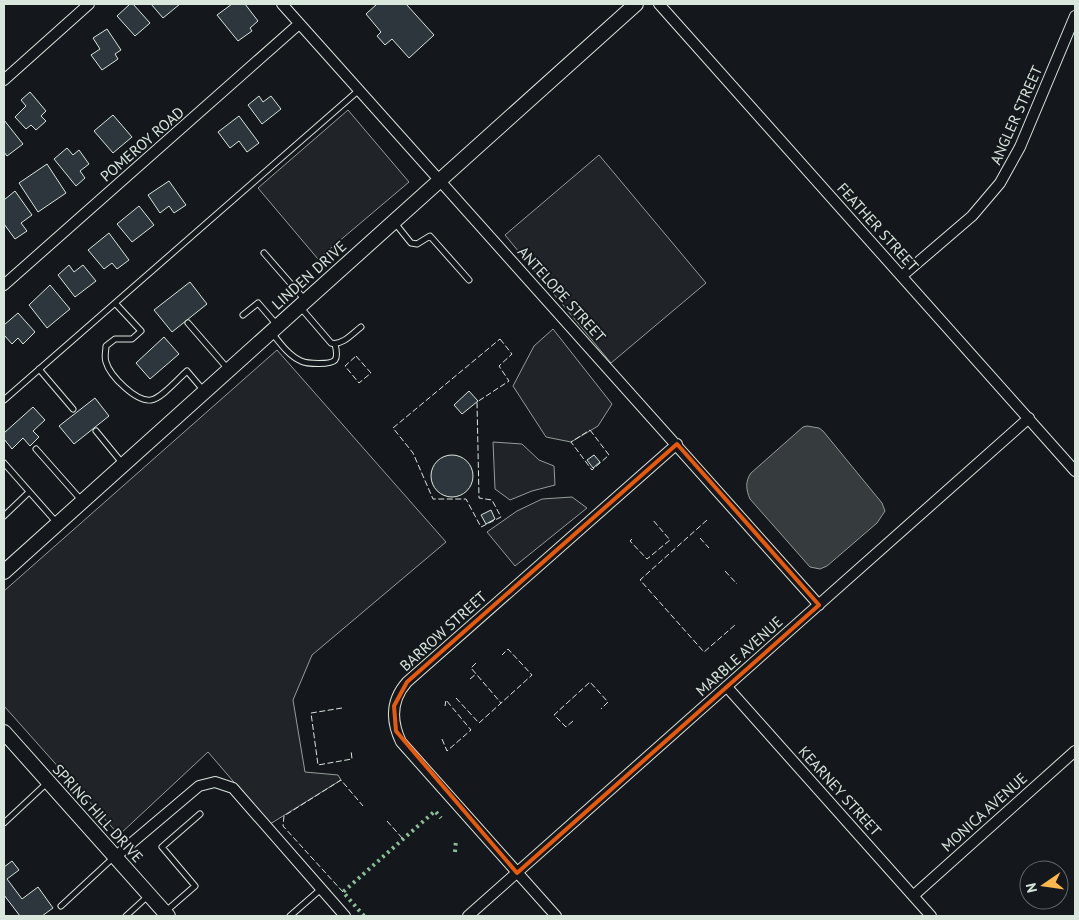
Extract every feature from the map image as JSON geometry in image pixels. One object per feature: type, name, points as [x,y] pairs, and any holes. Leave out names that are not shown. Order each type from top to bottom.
[{"type":"street","points":[[4,80],[89,4]]},
{"type":"street","name":"ANTELOPE STREET","points":[[282,4],[818,605]]},
{"type":"street","name":"LINDEN DRIVE","points":[[4,572],[636,4]]},
{"type":"street","name":"FEATHER STREET","points":[[659,4],[1075,470]]},
{"type":"street","name":"ANGLER STREET","points":[[902,276],[972,216],[1000,183],[1020,146],[1075,16]]},
{"type":"street","name":"POMEROY ROAD","points":[[4,285],[300,24]]},
{"type":"street","name":"MARBLE AVENUE","points":[[468,916],[1029,418]]},
{"type":"street","name":"BARROW STREET","points":[[556,916],[401,742],[396,731],[394,706],[398,694],[408,682],[676,444]]},
{"type":"street","name":"KEARNEY STREET","points":[[727,686],[931,916]]},
{"type":"street","name":"SPRING HILL DRIVE","points":[[6,738],[167,914]]},
{"type":"street","name":"MONICA AVENUE","points":[[913,896],[1075,751]]},
{"type":"street","points":[[115,857],[199,786],[216,782],[233,788],[345,916]]},
{"type":"lane","points":[[4,400],[359,90]]},
{"type":"lane","points":[[393,221],[412,243],[423,242],[430,236],[469,280]]},
{"type":"lane","points":[[264,253],[331,343],[341,342],[361,327]]},
{"type":"lane","points":[[115,303],[141,331],[132,339],[115,339],[106,346],[106,362],[113,374],[128,390],[144,400],[158,398],[187,371],[204,391]]},
{"type":"lane","points":[[243,315],[258,303],[274,328],[280,344],[301,361],[311,363],[332,362],[337,356],[336,344]]},
{"type":"lane","points":[[188,323],[228,369]]},
{"type":"lane","points":[[39,369],[73,409]]},
{"type":"lane","points":[[96,431],[123,464]]},
{"type":"lane","points":[[36,449],[82,501]]},
{"type":"lane","points":[[4,463],[57,524]]},
{"type":"lane","points":[[4,516],[29,492]]},
{"type":"lane","points":[[4,822],[48,782]]},
{"type":"lane","points":[[167,914],[195,886],[162,847],[200,814]]},
{"type":"lane","points":[[61,906],[115,857]]},
{"type":"lane","points":[[290,916],[320,889]]},
{"type":"lane","points":[[126,916],[149,895]]},
{"type":"highlighted area","points":[[677,444],[819,605],[517,873],[396,731],[394,706],[407,682]]},
{"type":"shaded area","points":[[348,110],[409,182],[318,259],[258,188]]},
{"type":"shaded area","points":[[599,155],[706,283],[611,363],[505,235]]},
{"type":"shaded area","points":[[553,329],[612,404],[598,426],[571,442],[546,437],[513,386],[534,346]]},
{"type":"shaded area","points":[[277,350],[446,542],[312,655],[293,700],[305,772],[338,775],[341,780],[270,824],[208,752],[119,835],[4,706],[4,591]]},
{"type":"shaded area","points":[[803,427],[819,428],[823,431],[882,503],[885,511],[877,523],[827,566],[820,569],[810,567],[750,499],[747,489],[747,482],[751,473]]},
{"type":"shaded area","points":[[493,442],[522,444],[539,460],[554,466],[555,485],[532,491],[510,500],[495,489]]},
{"type":"shaded area","points":[[572,497],[587,508],[515,566],[487,532],[517,511],[542,499]]},
{"type":"building","points":[[130,4],[133,4],[150,23],[135,36],[117,16]]},
{"type":"building","points":[[151,4],[180,4],[163,18]]},
{"type":"building","points":[[232,4],[245,4],[258,21],[250,28],[252,31],[238,41],[217,15]]},
{"type":"building","points":[[377,4],[406,4],[434,35],[409,58],[392,39],[385,45],[377,36],[381,32],[366,14]]},
{"type":"building","points":[[107,29],[121,50],[115,54],[118,59],[102,70],[91,55],[100,49],[93,38]]},
{"type":"building","points":[[30,92],[46,111],[41,116],[46,121],[36,130],[31,125],[26,129],[15,117],[26,106],[21,100]]},
{"type":"building","points":[[259,96],[263,102],[271,96],[281,109],[262,124],[248,105]]},
{"type":"building","points":[[113,115],[132,137],[113,153],[94,131]]},
{"type":"building","points":[[239,116],[259,143],[247,152],[239,141],[230,148],[218,132]]},
{"type":"building","points":[[4,120],[23,144],[7,156],[4,152]]},
{"type":"building","points":[[67,148],[73,155],[79,150],[89,164],[80,171],[85,178],[76,186],[54,159]]},
{"type":"building","points":[[47,164],[66,193],[38,212],[19,183]]},
{"type":"building","points":[[169,181],[186,205],[174,213],[169,206],[160,213],[148,195]]},
{"type":"building","points":[[15,191],[32,215],[21,223],[27,231],[15,239],[4,224],[4,200]]},
{"type":"building","points":[[139,206],[154,225],[132,242],[117,224]]},
{"type":"building","points":[[109,233],[129,260],[117,269],[112,263],[104,269],[88,250]]},
{"type":"building","points":[[69,265],[74,272],[83,265],[96,281],[75,297],[58,275]]},
{"type":"building","points":[[190,282],[207,304],[172,332],[154,310]]},
{"type":"building","points":[[50,285],[70,309],[47,328],[29,305]]},
{"type":"building","points":[[18,313],[35,332],[23,344],[18,338],[12,344],[4,335],[4,325]]},
{"type":"building","points":[[164,337],[179,354],[150,379],[136,363]]},
{"type":"building","points":[[469,391],[478,401],[462,414],[454,405]]},
{"type":"building","points":[[95,398],[109,416],[74,444],[59,426]]},
{"type":"building","points":[[33,407],[45,420],[33,431],[39,437],[30,446],[23,438],[12,449],[4,439],[4,433]]},
{"type":"building","points":[[456,455],[464,458],[470,464],[473,476],[470,488],[464,494],[448,497],[440,494],[434,488],[431,472],[434,464],[440,458]]},
{"type":"building","points":[[594,455],[600,462],[593,468],[587,460]]},
{"type":"building","points":[[491,510],[495,519],[486,524],[481,515]]},
{"type":"building","points":[[12,861],[19,870],[7,879],[22,899],[38,887],[53,908],[42,916],[20,916],[4,895],[4,867]]},
{"type":"hedge","points":[[364,916],[343,892],[435,811],[441,818]]},
{"type":"hedge","points":[[455,852],[456,840]]},
{"type":"fence","points":[[500,339],[512,354],[499,366],[509,381],[477,402],[479,498],[492,500],[501,517],[481,527],[466,499],[433,499],[413,453],[393,428],[500,339]]},
{"type":"fence","points":[[356,356],[371,373],[359,383],[345,366],[356,356]]},
{"type":"fence","points":[[590,430],[609,455],[592,470],[571,442],[590,430]]},
{"type":"fence","points":[[632,539],[630,541],[647,559],[670,540],[652,519]]},
{"type":"fence","points":[[707,520],[640,580],[704,652],[735,625]]},
{"type":"fence","points":[[700,538],[709,548]]},
{"type":"fence","points":[[725,571],[737,584]]},
{"type":"fence","points":[[456,698],[479,723],[532,675],[508,649],[502,655]]},
{"type":"fence","points":[[476,663],[471,668],[501,703]]},
{"type":"fence","points":[[470,679],[476,674]]},
{"type":"fence","points":[[573,721],[566,727],[554,715],[590,682],[608,702],[601,709]]},
{"type":"fence","points":[[442,739],[447,751],[471,730],[446,700],[445,706]]},
{"type":"fence","points":[[342,708],[311,713],[318,765],[352,759],[351,750]]},
{"type":"fence","points":[[343,892],[283,826],[284,816],[341,780],[363,806]]},
{"type":"fence","points":[[387,821],[403,839]]}]
